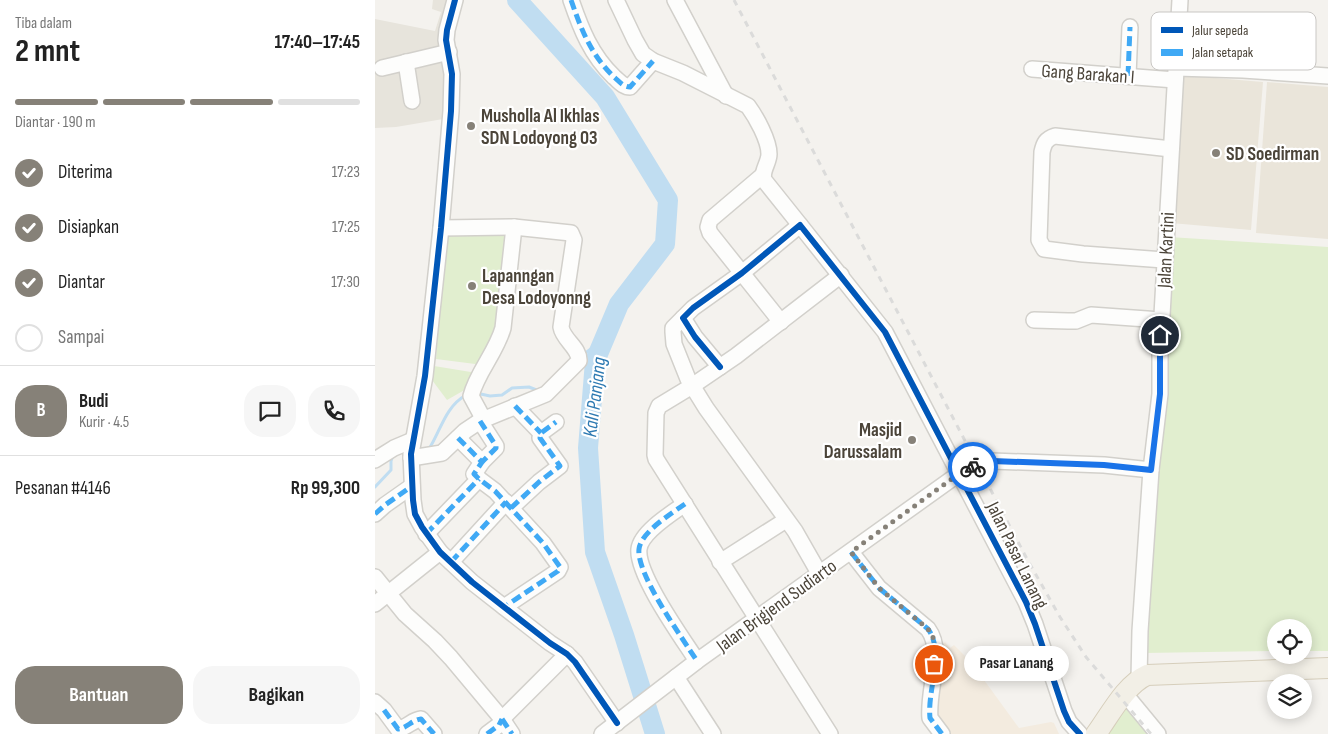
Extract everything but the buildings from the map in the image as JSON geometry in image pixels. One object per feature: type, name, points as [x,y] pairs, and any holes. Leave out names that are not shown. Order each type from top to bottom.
[{"type":"main road","points":[[1095,734],[1130,686],[1147,675],[1159,673],[1328,668]]},
{"type":"street","points":[[455,0],[446,40],[453,74],[441,228],[425,376],[412,450],[412,486],[415,514],[426,534],[445,557],[504,607],[575,662],[617,723]]},
{"type":"street","points":[[571,0],[589,45],[604,67],[624,86],[630,87],[653,61]]},
{"type":"street","points":[[616,0],[643,54],[653,61],[748,106],[755,115],[768,147],[769,155],[763,175],[710,220],[708,224],[710,232],[781,322]]},
{"type":"street","points":[[675,0],[726,96]]},
{"type":"street","points":[[1128,76],[1130,27]]},
{"type":"street","points":[[382,68],[449,52]]},
{"type":"street","points":[[406,62],[412,101]]},
{"type":"street","name":"Gang Barakan I","points":[[1032,70],[1128,76],[1243,70],[1328,76]]},
{"type":"street","name":"Jalan Kartini","points":[[1139,679],[1140,631],[1151,470],[1160,394],[1161,320],[1175,70]]},
{"type":"street","points":[[1164,260],[1044,249],[1039,240],[1041,170],[1044,143],[1048,138],[1055,136],[1171,149]]},
{"type":"street","name":"Jalan Pasar Lanang","points":[[763,175],[767,185],[885,332],[1026,602],[1064,711],[1069,722],[1080,734]]},
{"type":"street","points":[[800,225],[742,273],[693,308],[673,328],[673,332],[674,344],[692,386],[795,531],[819,573]]},
{"type":"street","points":[[376,457],[412,450],[442,453],[465,431],[482,420],[546,394],[579,362],[577,352],[561,332],[573,236],[567,232],[514,227],[441,228]]},
{"type":"street","points":[[504,607],[558,571],[560,567],[543,543],[508,505],[495,491],[474,474],[482,462],[496,448],[482,420],[473,390],[496,347],[503,328],[514,227]]},
{"type":"street","points":[[830,734],[655,455],[656,414],[659,406],[719,367],[841,275]]},
{"type":"street","points":[[1034,320],[1068,322],[1091,316],[1161,320]]},
{"type":"street","points":[[683,318],[695,337],[719,367]]},
{"type":"street","points":[[375,604],[389,592],[445,557],[508,505],[560,466],[540,438],[541,433],[515,406]]},
{"type":"street","points":[[541,433],[556,422]]},
{"type":"street","points":[[458,438],[482,462]]},
{"type":"street","name":"Jalan Brigjend Sudiarto","points":[[602,734],[697,661],[819,573],[960,473],[978,464],[1000,461],[1104,465],[1151,470]]},
{"type":"street","points":[[426,534],[479,479]]},
{"type":"street","points":[[375,514],[412,486]]},
{"type":"street","points":[[685,504],[659,522],[642,542],[639,549],[640,558],[651,588],[697,661]]},
{"type":"street","points":[[721,562],[786,520]]},
{"type":"street","points":[[851,552],[879,588],[928,629],[933,636],[936,648],[930,718],[942,734]]},
{"type":"street","points":[[375,577],[405,614],[451,658],[502,719],[512,734]]},
{"type":"street","points":[[487,734],[499,726],[502,719],[567,654]]},
{"type":"street","points":[[671,681],[713,734]]},
{"type":"street","points":[[1121,700],[1159,734]]},
{"type":"street","points":[[375,702],[384,710],[398,729],[421,719],[434,734]]},
{"type":"shaded area","points":[[433,0],[460,0],[452,38],[455,117],[396,127],[375,128],[375,19],[435,31],[441,12],[432,9]]},
{"type":"shaded area","name":"SD Soedirman","points":[[1179,75],[1263,82],[1251,230],[1171,223]]},
{"type":"shaded area","points":[[1267,82],[1328,87],[1328,239],[1256,233]]},
{"type":"shaded area","points":[[945,642],[950,648],[954,645],[971,662],[1019,728],[1051,722],[1054,723],[1059,734],[948,734],[936,719],[943,644]]},
{"type":"green space","name":"Lapanngan Desa Lodoyonng","points":[[510,233],[496,338],[483,365],[436,359],[446,235]]},
{"type":"green space","points":[[1169,237],[1328,247],[1328,651],[1312,651],[1312,619],[1267,619],[1267,651],[1144,653]]},
{"type":"green space","points":[[434,366],[477,373],[468,388],[447,400],[432,380]]},
{"type":"green space","points":[[1127,704],[1153,734],[1107,734]]},
{"type":"waterway","name":"Kali Panjang","points":[[517,0],[605,97],[668,200],[665,244],[619,304],[595,361],[588,448],[595,552],[624,635],[655,734]]},
{"type":"waterway","points":[[583,355],[592,348],[601,346]]},
{"type":"waterway","points":[[476,393],[490,396],[502,395],[512,388],[529,387],[539,391]]},
{"type":"waterway","points":[[427,449],[429,449],[448,412],[466,395]]},
{"type":"waterway","points":[[375,487],[391,470],[393,455]]},
{"type":"railway","points":[[734,0],[1027,559],[1060,617],[1086,657],[1151,734]]},
{"type":"marked path","points":[[571,0],[593,51],[606,69],[621,84],[630,87],[653,61]]},
{"type":"marked path","points":[[1128,76],[1130,27]]},
{"type":"marked path","points":[[515,406],[541,433]]},
{"type":"marked path","points":[[480,421],[496,446],[482,462]]},
{"type":"marked path","points":[[511,508],[539,482],[560,466],[540,438],[541,433],[556,422]]},
{"type":"marked path","points":[[458,438],[482,462],[474,474],[495,491],[543,543],[560,567],[558,571],[504,607]]},
{"type":"marked path","points":[[426,534],[479,479]]},
{"type":"marked path","points":[[375,514],[412,486]]},
{"type":"marked path","points":[[451,562],[506,502]]},
{"type":"marked path","points":[[685,504],[651,530],[645,536],[639,549],[640,560],[652,590],[697,661]]},
{"type":"marked path","points":[[851,552],[879,588],[928,629],[933,638],[935,660],[930,718],[942,734]]},
{"type":"marked path","points":[[384,710],[398,729],[421,719],[434,734]]},
{"type":"marked path","points":[[502,719],[512,734]]},
{"type":"marked path","points":[[487,734],[499,725],[502,719]]},
{"type":"cycle path","points":[[455,0],[446,40],[452,74],[451,111],[441,228],[425,376],[411,454],[415,514],[440,552],[472,582],[575,662],[617,723]]},
{"type":"cycle path","points":[[720,367],[695,337],[683,318],[693,308],[742,273],[800,225],[885,332],[1026,602],[1064,711],[1069,722],[1080,734]]},
{"type":"way so far","points":[[934,664],[935,641],[928,629],[891,600],[879,588],[851,552],[960,473],[973,467]]},
{"type":"place","name":"Musholla Al Ikhlas SDN Lodoyong 03","points":[[471,126]]},
{"type":"place","name":"SD Soedirman","points":[[1216,153]]},
{"type":"place","name":"Lapanngan Desa Lodoyonng","points":[[472,286]]},
{"type":"place","name":"Masjid Darussalam","points":[[912,440]]},
{"type":"place","name":"Pasar Lanang","points":[[934,664]]},
{"type":"route","points":[[973,467],[992,461],[1104,465],[1151,470],[1160,394],[1160,335]]}]
